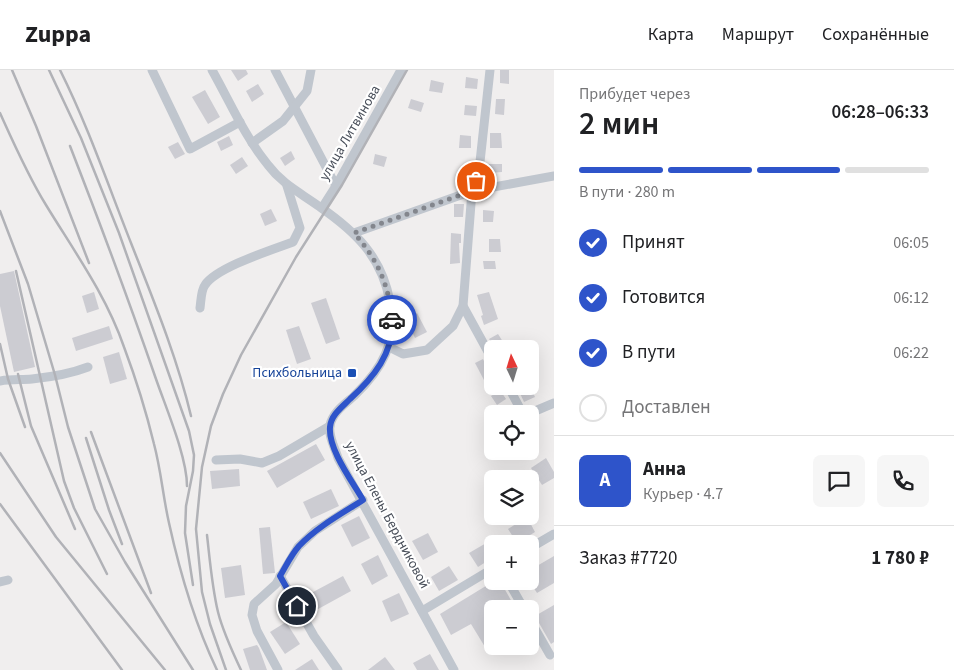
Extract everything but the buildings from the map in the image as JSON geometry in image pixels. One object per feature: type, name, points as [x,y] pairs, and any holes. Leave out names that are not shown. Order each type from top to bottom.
[{"type":"street","points":[[152,70],[190,149],[240,122]]},
{"type":"street","points":[[212,70],[252,143],[268,165],[287,186],[322,208],[354,233],[368,249],[379,267],[390,302],[392,325],[389,347],[380,366],[362,388],[336,412],[330,426],[279,456],[262,463],[240,459],[216,460]]},
{"type":"street","points":[[275,70],[336,186]]},
{"type":"street","points":[[252,143],[283,121],[307,91],[311,70]]},
{"type":"street","name":"улица Литвинова","points":[[322,208],[401,70]]},
{"type":"street","points":[[389,347],[403,354],[427,350],[453,326],[462,306],[472,191],[480,171],[490,70]]},
{"type":"street","points":[[354,233],[472,191],[554,176]]},
{"type":"street","points":[[200,308],[204,285],[216,275],[249,258],[293,242],[300,228],[287,186]]},
{"type":"street","points":[[462,306],[484,345]]},
{"type":"street","points":[[0,381],[32,379],[74,372],[88,367]]},
{"type":"street","points":[[539,410],[554,404]]},
{"type":"street","name":"улица Елены Бердниковой","points":[[330,426],[338,458],[363,500],[454,670]]},
{"type":"street","points":[[278,670],[257,631],[252,616],[254,604],[276,584],[298,547],[315,531],[363,500]]},
{"type":"street","points":[[539,543],[554,534]]},
{"type":"street","points":[[422,611],[484,575]]},
{"type":"street","points":[[280,576],[314,636],[338,670]]},
{"type":"street","points":[[539,634],[553,657]]},
{"type":"railway","points":[[12,70],[36,126],[89,263]]},
{"type":"railway","points":[[49,70],[81,138],[119,233],[189,431],[194,455],[186,506],[185,533],[193,585]]},
{"type":"railway","points":[[60,70],[89,134],[156,307],[172,350],[191,416]]},
{"type":"railway","points":[[226,670],[210,624],[202,592],[196,529],[202,467],[211,426],[241,355],[296,257],[342,185],[407,70]]},
{"type":"railway","points":[[0,113],[33,183],[99,291],[117,328],[137,383],[151,432],[169,523],[183,579],[202,635],[217,670]]},
{"type":"railway","points":[[70,146],[175,432],[184,461],[187,486]]},
{"type":"railway","points":[[0,211],[28,284],[68,427],[95,509],[125,562],[193,670]]},
{"type":"railway","points":[[16,271],[64,481],[74,508],[107,574]]},
{"type":"railway","points":[[0,344],[8,379],[25,427]]},
{"type":"railway","points":[[18,374],[31,426],[75,529]]},
{"type":"railway","points":[[91,432],[151,593]]},
{"type":"railway","points":[[86,438],[122,544]]},
{"type":"railway","points":[[0,453],[56,537],[165,670]]},
{"type":"railway","points":[[0,504],[122,670]]},
{"type":"railway","points":[[207,535],[218,612],[225,634],[241,670]]},
{"type":"way so far","points":[[392,320],[390,302],[379,267],[368,249],[354,233],[472,191],[476,181]]},
{"type":"place","name":"Психбольница","points":[[352,373]]},
{"type":"route","points":[[297,606],[280,576],[289,561],[298,547],[315,531],[363,500],[338,458],[330,426],[336,412],[362,388],[380,366],[389,347],[392,320]]}]
